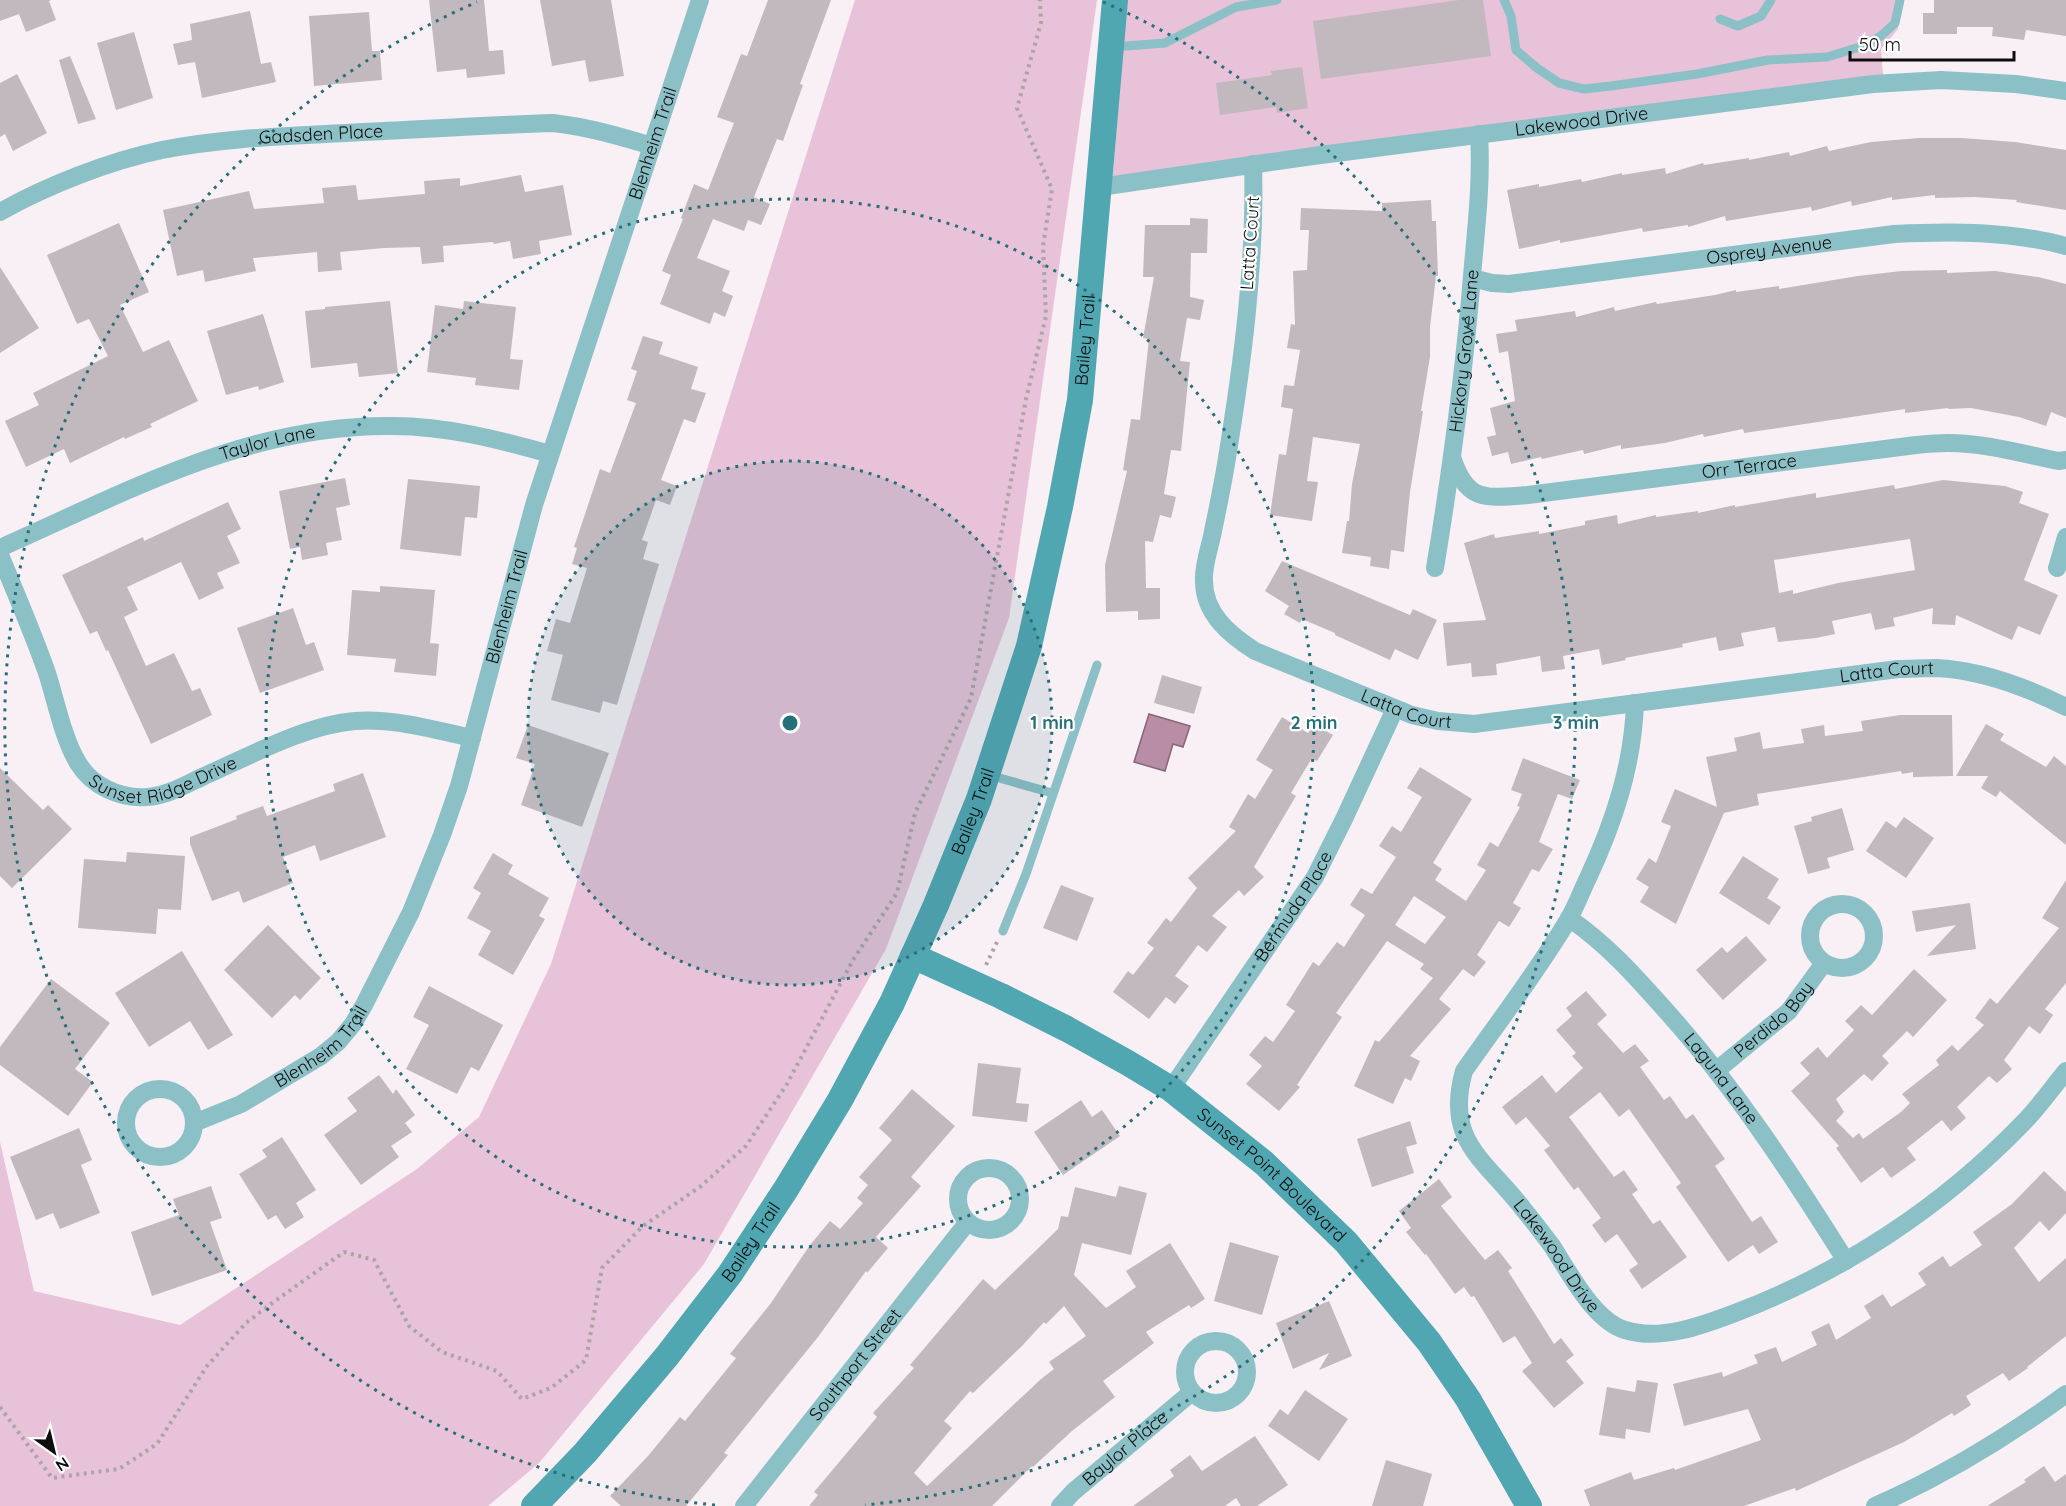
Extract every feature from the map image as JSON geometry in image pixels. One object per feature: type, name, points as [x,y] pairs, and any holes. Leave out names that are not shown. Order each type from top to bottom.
[{"type":"street","name":"Blenheim Trail","points":[[194,1124],[241,1104],[292,1075],[338,1042],[353,1024],[411,912],[459,786],[534,505],[700,0]]},
{"type":"street","name":"Bailey Trail","points":[[534,1506],[585,1453],[667,1356],[730,1274],[786,1190],[840,1100],[892,1003],[979,799],[1029,646],[1062,496],[1080,400],[1115,0]]},
{"type":"street","name":"Lakewood Drive","points":[[1100,187],[1253,164],[1873,84],[1941,80],[2016,84],[2066,91]]},
{"type":"street","name":"Gadsden Place","points":[[0,212],[63,182],[105,167],[160,151],[210,142],[553,123],[598,130],[652,146]]},
{"type":"street","name":"Hickory Grove Lane","points":[[1435,568],[1452,457],[1472,278],[1481,164],[1479,134]]},
{"type":"street","name":"Latta Court","points":[[1253,164],[1255,214],[1237,395],[1204,582],[1209,602],[1218,622],[1236,639],[1255,651],[1395,710],[1438,721],[1474,724],[1898,669],[1937,668],[1968,672],[2032,690],[2066,707]]},
{"type":"street","name":"Osprey Avenue","points":[[1472,278],[1509,284],[1894,234],[1938,232],[1982,234],[2026,238],[2066,246]]},
{"type":"street","name":"Taylor Lane","points":[[0,548],[202,460],[252,444],[299,433],[352,427],[395,426],[471,435],[508,442],[550,454]]},
{"type":"street","name":"Orr Terrace","points":[[1452,457],[1457,474],[1464,485],[1473,492],[1495,498],[1916,445],[1948,443],[1976,445],[2059,461],[2066,460]]},
{"type":"street","points":[[2057,568],[2066,537]]},
{"type":"street","name":"Sunset Ridge Drive","points":[[0,555],[46,672],[69,747],[78,764],[91,779],[108,790],[126,796],[149,797],[170,792],[282,742],[323,728],[355,721],[419,726],[472,738]]},
{"type":"street","name":"Lakewood Drive","points":[[1635,703],[1629,765],[1614,818],[1569,918],[1464,1071],[1458,1105],[1460,1121],[1466,1138],[1476,1155],[1518,1202],[1588,1301],[1606,1319],[1623,1330],[1646,1334],[1668,1333],[1718,1320],[1775,1298],[1846,1261],[1880,1242],[1961,1182],[2025,1122],[2066,1071]]},
{"type":"street","name":"Bermuda Place","points":[[1171,1089],[1315,877],[1395,710]]},
{"type":"street","name":"Laguna Lane","points":[[1569,918],[1597,938],[1623,962],[1717,1070],[1786,1168],[1846,1261]]},
{"type":"street","name":"Sunset Point Boulevard","points":[[913,956],[1067,1029],[1171,1089],[1264,1163],[1346,1242],[1429,1342],[1468,1399],[1529,1506]]},
{"type":"street","name":"Perdido Bay","points":[[1717,1070],[1789,1011],[1824,963]]},
{"type":"street","name":"Southport Street","points":[[744,1506],[968,1223]]},
{"type":"street","name":"Baylor Place","points":[[1060,1506],[1073,1492],[1192,1392]]},
{"type":"street","points":[[1875,1506],[1947,1472],[2034,1418],[2066,1394]]},
{"type":"lane","points":[[1111,47],[1165,43],[1236,7],[1276,0]]},
{"type":"lane","points":[[1504,0],[1511,15],[1516,50],[1537,68],[1560,83],[1584,89],[1696,74],[1767,60],[1827,57],[1863,46],[1881,36],[1894,23],[1900,0]]},
{"type":"lane","points":[[1720,19],[1738,26],[1761,16],[1771,0]]},
{"type":"lane","points":[[1003,931],[1026,874],[1097,665]]},
{"type":"lane","points":[[987,775],[1052,793]]},
{"type":"path","points":[[0,1407],[52,1478],[119,1469],[157,1444],[207,1366],[246,1323],[274,1300],[344,1252],[374,1260],[409,1326],[442,1352],[497,1371],[522,1399],[551,1388],[586,1360],[602,1268],[643,1226],[701,1186],[746,1146],[787,1084],[853,960],[897,893],[915,813],[971,698],[1026,399],[1046,316],[1043,246],[1052,189],[1017,108],[1041,23],[1040,0]]},
{"type":"path","points":[[976,985],[1003,931]]},
{"type":"shaded area","points":[[855,0],[1097,0],[1009,618],[886,949],[704,1264],[539,1463],[488,1506],[0,1506],[0,1142],[34,1291],[180,1325],[417,1169],[479,1117],[551,964]]},
{"type":"shaded area","points":[[1127,0],[1900,0],[1898,29],[1881,49],[1884,86],[1112,184]]},
{"type":"shaded area","points":[[1149,714],[1190,726],[1183,747],[1173,744],[1165,771],[1134,762]]},
{"type":"building","points":[[0,0],[51,0],[49,1],[56,20],[26,32],[19,14],[0,21]]},
{"type":"building","points":[[429,0],[484,0],[489,51],[503,50],[505,74],[467,78],[466,69],[437,72]]},
{"type":"building","points":[[540,0],[611,0],[624,76],[589,82],[585,60],[552,66]]},
{"type":"building","points":[[768,0],[831,0],[800,84],[803,85],[783,141],[777,139],[754,197],[770,204],[761,225],[748,220],[744,231],[713,219],[697,258],[730,271],[722,291],[733,296],[725,317],[714,312],[710,324],[660,304],[671,275],[662,271],[694,184],[708,190],[734,123],[717,117],[741,54],[747,56]]},
{"type":"building","points":[[1459,0],[1483,0],[1491,56],[1321,79],[1313,21]]},
{"type":"building","points":[[1934,0],[2066,0],[2066,36],[2026,30],[2024,40],[1992,36],[1993,27],[1957,27],[1957,34],[1923,34],[1923,13],[1934,13]]},
{"type":"building","points":[[250,11],[261,64],[271,62],[276,82],[202,98],[195,62],[178,65],[173,44],[192,40],[190,24]]},
{"type":"building","points":[[369,12],[372,51],[380,51],[382,80],[314,86],[309,16]]},
{"type":"building","points":[[134,32],[153,98],[116,110],[97,43]]},
{"type":"building","points":[[70,56],[96,119],[78,124],[59,60]]},
{"type":"building","points":[[1302,67],[1308,108],[1277,113],[1276,107],[1220,115],[1216,83],[1272,75],[1271,71]]},
{"type":"building","points":[[17,74],[47,133],[13,151],[5,134],[0,137],[0,83]]},
{"type":"building","points":[[1919,138],[2015,142],[2066,150],[2066,210],[2016,202],[2017,200],[1975,197],[1935,198],[1935,195],[1892,200],[1892,197],[1852,206],[1851,201],[1812,211],[1811,207],[1726,221],[1725,216],[1688,227],[1688,225],[1643,232],[1642,228],[1560,243],[1560,240],[1519,249],[1507,190],[1581,179],[1582,182],[1622,173],[1622,175],[1665,168],[1666,174],[1703,163],[1704,165],[1749,158],[1749,160],[1789,152],[1790,156],[1827,146],[1829,151],[1871,142]]},
{"type":"building","points":[[521,175],[525,192],[563,185],[572,235],[539,241],[541,254],[513,259],[510,241],[494,244],[493,242],[443,246],[444,262],[422,264],[420,247],[384,248],[340,252],[342,270],[318,272],[317,252],[253,258],[256,271],[205,282],[203,270],[177,276],[163,210],[249,191],[254,209],[324,203],[322,188],[356,185],[358,200],[425,194],[424,181],[460,178],[460,186]]},
{"type":"building","points":[[1431,200],[1432,221],[1436,221],[1438,276],[1436,276],[1430,327],[1430,357],[1410,492],[1404,552],[1391,550],[1389,569],[1370,566],[1371,557],[1342,553],[1360,444],[1313,437],[1307,481],[1318,482],[1312,521],[1270,515],[1279,454],[1286,455],[1293,409],[1281,407],[1284,385],[1294,386],[1300,350],[1287,348],[1291,324],[1295,325],[1293,271],[1307,270],[1309,230],[1300,230],[1301,208],[1382,211],[1382,203]]},
{"type":"building","points":[[1190,218],[1208,219],[1207,253],[1191,253],[1190,297],[1204,300],[1200,320],[1187,318],[1180,361],[1190,362],[1181,451],[1171,450],[1164,494],[1176,497],[1171,518],[1160,515],[1153,542],[1145,541],[1146,588],[1160,588],[1160,619],[1138,620],[1138,611],[1106,612],[1105,565],[1127,471],[1123,470],[1131,419],[1140,420],[1149,339],[1143,338],[1154,277],[1143,277],[1145,225],[1190,225]]},
{"type":"building","points":[[119,223],[149,292],[120,305],[143,352],[169,340],[198,401],[150,424],[152,427],[125,439],[124,437],[70,463],[64,449],[26,467],[5,421],[39,405],[33,393],[108,356],[89,319],[77,324],[47,255]]},
{"type":"building","points":[[0,267],[39,328],[0,353]]},
{"type":"building","points":[[1947,270],[1947,273],[1995,271],[2038,277],[2066,284],[2066,418],[2051,412],[2046,426],[2019,417],[1971,408],[1905,413],[1905,409],[1744,433],[1743,429],[1704,437],[1703,434],[1665,443],[1621,449],[1621,445],[1584,454],[1583,450],[1511,464],[1508,452],[1492,456],[1487,437],[1496,435],[1490,408],[1515,401],[1508,351],[1499,353],[1496,334],[1517,331],[1515,320],[1575,311],[1576,317],[1614,307],[1615,311],[1656,302],[1657,304],[1736,290],[1736,292],[1779,286],[1779,289],[1902,271]]},
{"type":"building","points":[[390,301],[398,373],[359,377],[357,363],[311,368],[305,311]]},
{"type":"building","points":[[464,301],[516,307],[510,359],[523,360],[519,390],[475,385],[476,378],[427,372],[435,305],[463,309]]},
{"type":"building","points":[[263,314],[284,382],[259,390],[258,386],[226,395],[207,331]]},
{"type":"building","points":[[643,336],[663,342],[659,354],[698,367],[691,389],[706,393],[695,423],[684,419],[661,480],[677,486],[670,505],[656,500],[642,540],[648,542],[643,559],[659,564],[617,705],[603,701],[600,713],[551,700],[563,655],[547,651],[556,619],[570,623],[587,568],[572,564],[577,548],[574,547],[600,469],[610,473],[636,403],[627,400],[637,371],[631,369]]},
{"type":"building","points":[[345,478],[350,505],[336,508],[342,540],[326,543],[328,555],[302,560],[300,547],[290,549],[279,491]]},
{"type":"building","points":[[408,479],[480,486],[477,518],[465,517],[461,556],[400,549]]},
{"type":"building","points":[[1943,480],[2005,486],[2023,492],[2019,503],[2049,514],[2024,580],[2058,595],[2040,635],[2018,626],[2012,640],[1956,615],[1955,625],[1932,624],[1933,608],[1893,618],[1895,626],[1875,630],[1871,613],[1832,621],[1835,634],[1816,638],[1778,642],[1775,627],[1741,633],[1744,646],[1719,651],[1716,637],[1682,644],[1683,647],[1625,658],[1626,660],[1602,665],[1599,649],[1563,656],[1565,669],[1542,672],[1540,656],[1496,664],[1497,675],[1472,677],[1471,663],[1447,666],[1443,623],[1486,620],[1464,543],[1494,534],[1495,538],[1539,531],[1539,534],[1585,525],[1585,521],[1617,515],[1618,524],[1656,515],[1656,517],[1698,511],[1698,513],[1816,493],[1816,498],[1894,485],[1895,489]],"holes":[[[1910,539],[1915,570],[1838,583],[1793,594],[1793,590],[1779,593],[1774,560]]]},
{"type":"building","points":[[228,502],[241,529],[227,536],[240,563],[217,573],[224,588],[199,600],[181,562],[127,587],[138,610],[124,617],[146,666],[174,653],[192,691],[200,688],[212,715],[151,744],[108,650],[106,651],[97,631],[90,634],[62,575],[143,537],[144,541]]},
{"type":"building","points":[[1282,561],[1410,615],[1413,609],[1437,620],[1418,660],[1395,649],[1390,660],[1335,633],[1302,619],[1300,623],[1284,614],[1289,606],[1265,591]]},
{"type":"building","points":[[380,586],[435,590],[430,643],[439,644],[436,676],[394,672],[396,659],[347,655],[352,590],[380,592]]},
{"type":"building","points":[[293,608],[306,645],[314,642],[324,670],[260,693],[237,628]]},
{"type":"building","points":[[1162,675],[1202,687],[1194,714],[1154,703]]},
{"type":"building","points":[[1900,715],[1952,715],[1953,776],[1913,777],[1913,772],[1902,774],[1901,771],[1757,794],[1759,805],[1724,813],[1676,924],[1640,902],[1649,887],[1636,879],[1649,858],[1656,863],[1671,826],[1661,822],[1675,789],[1717,807],[1706,757],[1737,751],[1734,738],[1760,732],[1763,749],[1804,743],[1801,729],[1824,725],[1825,736],[1863,731],[1861,721]]},
{"type":"building","points":[[1282,717],[1308,733],[1313,724],[1333,735],[1317,761],[1312,758],[1291,793],[1296,796],[1254,867],[1264,877],[1244,896],[1239,890],[1212,916],[1227,927],[1207,952],[1198,945],[1175,976],[1189,986],[1175,1004],[1166,997],[1149,1019],[1113,992],[1128,971],[1133,975],[1154,948],[1147,943],[1166,918],[1171,922],[1197,888],[1188,878],[1236,831],[1229,827],[1248,794],[1255,799],[1273,770],[1256,760]]},
{"type":"building","points":[[1986,724],[2004,734],[2000,740],[2046,767],[2054,756],[2066,766],[2066,845],[2000,791],[1996,797],[1981,788],[1988,776],[1956,776]]},
{"type":"building","points":[[528,725],[609,753],[582,827],[521,805],[535,764],[516,758]]},
{"type":"building","points":[[1523,758],[1580,780],[1572,799],[1558,794],[1539,842],[1553,849],[1539,872],[1532,869],[1513,903],[1521,908],[1509,927],[1499,921],[1477,955],[1486,962],[1474,977],[1463,969],[1439,999],[1451,1009],[1410,1056],[1420,1061],[1411,1081],[1405,1078],[1393,1104],[1354,1086],[1375,1040],[1379,1042],[1433,978],[1420,969],[1424,964],[1387,941],[1336,1013],[1342,1017],[1297,1085],[1300,1087],[1279,1111],[1246,1084],[1262,1066],[1249,1055],[1265,1036],[1273,1042],[1295,1011],[1286,1005],[1313,962],[1319,966],[1337,942],[1344,947],[1365,915],[1350,905],[1361,888],[1372,894],[1396,857],[1379,846],[1392,826],[1401,832],[1422,797],[1407,788],[1420,767],[1472,799],[1433,863],[1442,869],[1435,880],[1466,901],[1486,870],[1477,865],[1490,842],[1498,847],[1520,807],[1517,806],[1522,794],[1511,790]],"holes":[[[1414,896],[1446,917],[1425,944],[1395,925]]]},
{"type":"building","points":[[0,768],[43,810],[48,805],[72,829],[12,888],[0,876]]},
{"type":"building","points":[[363,773],[386,837],[320,861],[315,845],[283,857],[293,883],[243,903],[239,891],[212,901],[190,844],[190,837],[237,819],[236,816],[263,806],[267,816],[335,791],[333,784]]},
{"type":"building","points":[[1842,808],[1854,850],[1827,858],[1830,868],[1808,874],[1794,826],[1812,821],[1811,817]]},
{"type":"building","points":[[1904,817],[1934,838],[1906,878],[1866,851],[1886,821],[1896,828]]},
{"type":"building","points":[[127,852],[185,856],[181,910],[158,909],[156,934],[78,928],[84,859],[126,862]]},
{"type":"building","points":[[493,853],[513,865],[508,874],[549,898],[539,916],[545,919],[513,975],[478,955],[491,931],[467,918],[481,893],[473,888]]},
{"type":"building","points":[[1743,856],[1779,879],[1767,898],[1781,907],[1769,925],[1719,893]]},
{"type":"building","points":[[2066,880],[2066,983],[2045,1009],[2053,1015],[2040,1034],[2029,1026],[2004,1060],[2012,1069],[1997,1083],[1989,1076],[1957,1107],[1966,1118],[1951,1131],[1942,1120],[1907,1148],[1916,1160],[1891,1178],[1883,1167],[1861,1183],[1836,1148],[1839,1146],[1791,1091],[1810,1074],[1800,1063],[1818,1047],[1827,1058],[1854,1030],[1845,1021],[1861,1005],[1872,1015],[1914,969],[1947,1000],[1913,1037],[1907,1031],[1882,1056],[1889,1063],[1872,1081],[1864,1074],[1836,1099],[1844,1112],[1836,1121],[1853,1138],[1859,1133],[1863,1139],[1910,1103],[1902,1094],[1939,1065],[1936,1060],[1952,1045],[1958,1051],[1984,1025],[1975,1018],[1990,998],[1997,1004],[2059,928],[2042,918]]},
{"type":"building","points":[[1061,885],[1094,898],[1077,941],[1043,928]]},
{"type":"building","points":[[1970,903],[1976,949],[1927,956],[1956,925],[1916,932],[1912,911]]},
{"type":"building","points":[[268,925],[321,978],[300,1000],[295,995],[272,1018],[224,970]]},
{"type":"building","points":[[1746,936],[1767,960],[1723,1000],[1696,970],[1722,947],[1727,953]]},
{"type":"building","points":[[182,951],[233,1035],[208,1050],[190,1021],[149,1047],[115,993]]},
{"type":"building","points":[[51,979],[110,1023],[75,1069],[93,1082],[68,1116],[0,1065],[0,1047]]},
{"type":"building","points":[[429,986],[503,1025],[479,1071],[471,1067],[457,1094],[406,1069],[429,1025],[413,1017]]},
{"type":"building","points":[[1586,991],[1607,1015],[1597,1024],[1623,1053],[1635,1044],[1649,1061],[1640,1067],[1664,1100],[1670,1096],[1686,1119],[1693,1114],[1725,1159],[1715,1166],[1752,1222],[1761,1216],[1778,1242],[1759,1254],[1753,1245],[1728,1262],[1676,1187],[1681,1183],[1629,1109],[1619,1117],[1600,1092],[1569,1117],[1614,1177],[1624,1170],[1638,1190],[1632,1194],[1653,1224],[1660,1220],[1687,1257],[1642,1289],[1629,1270],[1638,1264],[1617,1234],[1605,1243],[1592,1225],[1601,1218],[1578,1187],[1574,1190],[1544,1150],[1550,1146],[1526,1117],[1516,1125],[1502,1107],[1542,1075],[1556,1093],[1583,1068],[1572,1056],[1576,1053],[1556,1030],[1572,1016],[1566,1008]]},
{"type":"building","points":[[978,1063],[1021,1068],[1016,1103],[1029,1104],[1027,1122],[972,1116]]},
{"type":"building","points":[[379,1075],[393,1094],[396,1089],[415,1115],[405,1123],[412,1132],[391,1146],[399,1157],[361,1185],[324,1135],[357,1111],[347,1098]]},
{"type":"building","points":[[912,1089],[955,1126],[911,1177],[921,1186],[876,1237],[888,1248],[867,1273],[866,1271],[818,1337],[724,1453],[728,1455],[686,1506],[621,1506],[610,1496],[648,1456],[680,1417],[685,1421],[736,1358],[730,1354],[771,1303],[810,1245],[830,1221],[840,1229],[863,1203],[857,1198],[868,1185],[859,1177],[892,1140],[879,1128]]},
{"type":"building","points":[[1081,1100],[1092,1117],[1102,1110],[1120,1136],[1063,1175],[1034,1132]]},
{"type":"building","points":[[1410,1121],[1417,1144],[1406,1147],[1414,1173],[1372,1187],[1357,1139]]},
{"type":"building","points":[[79,1128],[92,1160],[81,1165],[100,1213],[60,1229],[53,1213],[36,1220],[10,1157]]},
{"type":"building","points":[[282,1137],[316,1190],[296,1203],[304,1217],[285,1229],[276,1215],[268,1220],[239,1174],[267,1157],[262,1150]]},
{"type":"building","points":[[2044,1171],[2066,1192],[2066,1213],[2049,1231],[2040,1221],[2014,1248],[2039,1282],[2066,1258],[2066,1336],[2028,1368],[2009,1381],[2003,1373],[1966,1396],[1971,1405],[1954,1416],[1952,1413],[1904,1442],[1796,1491],[1795,1488],[1744,1506],[1590,1506],[1584,1490],[1631,1472],[1634,1480],[1674,1468],[1675,1470],[1761,1440],[1748,1409],[1684,1426],[1673,1384],[1722,1372],[1723,1377],[1758,1363],[1754,1355],[1776,1347],[1782,1362],[1817,1345],[1811,1332],[1829,1323],[1836,1340],[1871,1318],[1864,1306],[1883,1294],[1891,1307],[1926,1285],[1918,1273],[1943,1256],[1950,1267],[1982,1245],[1973,1232],[2012,1204]]},
{"type":"building","points":[[1439,1179],[1452,1197],[1441,1206],[1485,1260],[1498,1250],[1512,1268],[1508,1271],[1554,1344],[1561,1338],[1574,1355],[1566,1361],[1584,1383],[1554,1408],[1522,1371],[1532,1363],[1515,1336],[1503,1343],[1474,1296],[1471,1297],[1464,1287],[1455,1294],[1426,1254],[1406,1232],[1411,1228],[1399,1211]]},
{"type":"building","points":[[211,1186],[222,1218],[210,1222],[227,1270],[152,1296],[131,1232],[179,1215],[173,1199]]},
{"type":"building","points":[[1119,1186],[1147,1193],[1131,1255],[1082,1243],[1074,1275],[1106,1308],[1136,1287],[1126,1271],[1170,1243],[1205,1299],[1191,1308],[1189,1305],[1146,1332],[1154,1343],[1103,1381],[1115,1397],[1032,1466],[992,1506],[809,1506],[818,1495],[814,1492],[877,1417],[873,1413],[914,1368],[910,1365],[983,1279],[995,1290],[1058,1229],[1061,1216],[1068,1217],[1075,1187],[1116,1197]],"holes":[[[1064,1306],[1086,1336],[1049,1362],[1054,1369],[927,1486],[914,1473],[952,1428],[944,1421],[970,1391],[973,1393],[1044,1322],[1046,1324]]]},
{"type":"building","points":[[1230,1242],[1279,1256],[1262,1315],[1214,1301]]},
{"type":"building","points":[[1329,1301],[1352,1356],[1319,1370],[1329,1353],[1293,1369],[1276,1323]]},
{"type":"building","points":[[1637,1380],[1658,1383],[1650,1433],[1626,1429],[1625,1439],[1599,1435],[1607,1387],[1635,1392]]},
{"type":"building","points":[[1305,1390],[1348,1419],[1319,1461],[1268,1426],[1280,1409],[1288,1415]]},
{"type":"building","points":[[1255,1436],[1288,1485],[1257,1506],[1241,1506],[1236,1498],[1225,1506],[1133,1506],[1174,1476],[1170,1470],[1190,1455],[1202,1471]]},
{"type":"building","points":[[1386,1460],[1432,1474],[1423,1506],[1372,1506]]},
{"type":"building","points":[[2044,1466],[2055,1482],[2066,1474],[2066,1506],[1987,1506],[2026,1482],[2024,1480]]}]
